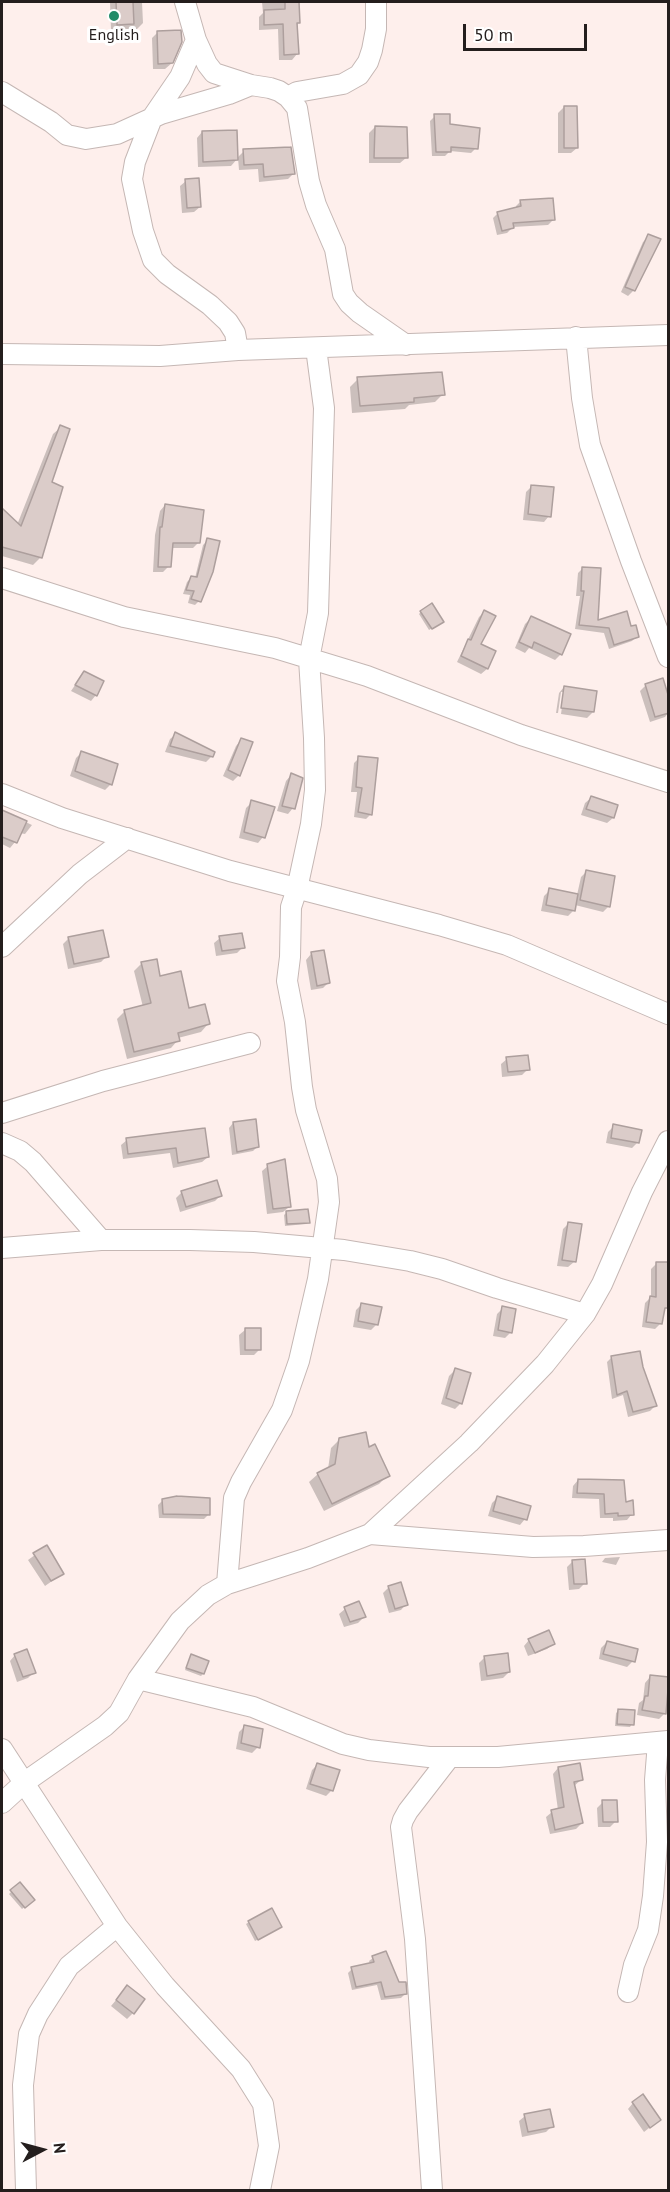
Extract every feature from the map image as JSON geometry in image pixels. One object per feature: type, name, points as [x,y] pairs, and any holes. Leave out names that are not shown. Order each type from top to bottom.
[{"type":"street","points":[[185,2],[196,40],[207,64],[214,73],[250,86],[270,88],[288,97],[297,108],[300,114],[305,162],[311,189],[319,214],[335,249],[344,294],[349,303],[360,313],[406,345]]},
{"type":"street","points":[[288,97],[297,92],[343,84],[359,75],[368,62],[372,50],[376,29],[376,2]]},
{"type":"street","points":[[196,40],[180,77],[152,118],[132,174],[141,225],[153,260],[166,274],[210,305],[228,322],[236,333],[238,350]]},
{"type":"street","points":[[2,92],[51,122],[67,135],[81,139],[117,134],[152,118],[250,86]]},
{"type":"street","points":[[2,354],[160,356],[238,350],[669,335]]},
{"type":"street","points":[[576,338],[582,398],[590,445],[631,561],[669,657]]},
{"type":"street","points":[[227,1584],[234,1498],[282,1410],[299,1361],[323,1248],[328,1202],[328,1184],[306,1110],[295,1022],[288,987],[290,914],[311,824],[315,790],[309,659],[318,613],[324,408],[316,348]]},
{"type":"street","points":[[2,578],[124,617],[243,641],[367,676],[521,735],[669,782]]},
{"type":"street","points":[[2,794],[62,818],[230,871],[507,945],[669,1014]]},
{"type":"street","points":[[2,947],[80,874],[127,838]]},
{"type":"street","points":[[2,1113],[103,1081],[250,1043]]},
{"type":"street","points":[[2,1803],[25,1782],[105,1726],[119,1713],[138,1679],[180,1621],[208,1595],[227,1584],[308,1558],[370,1534],[469,1443],[545,1364],[585,1314],[602,1284],[642,1192],[669,1141]]},
{"type":"street","points":[[2,1143],[20,1151],[33,1162],[101,1240]]},
{"type":"street","points":[[2,1248],[101,1240],[190,1240],[254,1242],[323,1248],[410,1261],[442,1269],[585,1314]]},
{"type":"street","points":[[370,1534],[533,1547],[584,1546],[669,1539]]},
{"type":"street","points":[[138,1679],[253,1707],[355,1747],[449,1758],[498,1757],[663,1741],[655,1780],[657,1842],[653,1896],[648,1930],[634,1965],[628,1992]]},
{"type":"street","points":[[2,1749],[117,1926],[165,1986],[242,2069],[263,2104],[269,2146],[260,2190]]},
{"type":"street","points":[[432,2190],[415,1939],[401,1827],[408,1811],[449,1758]]},
{"type":"street","points":[[26,2190],[23,2085],[29,2034],[38,2014],[69,1966],[117,1926]]},
{"type":"building","points":[[116,2],[133,2],[134,24],[117,25]]},
{"type":"building","points":[[285,2],[299,2],[300,23],[297,23],[299,54],[284,55],[283,24],[264,25],[264,10],[285,9]]},
{"type":"building","points":[[181,30],[182,42],[173,63],[158,64],[157,31]]},
{"type":"building","points":[[564,106],[577,106],[578,148],[564,148]]},
{"type":"building","points":[[434,114],[450,114],[450,124],[480,128],[478,149],[451,147],[451,152],[436,152]]},
{"type":"building","points":[[375,126],[407,127],[408,158],[374,158]]},
{"type":"building","points":[[237,130],[238,160],[203,162],[202,131]]},
{"type":"building","points":[[291,147],[295,174],[264,177],[263,164],[244,165],[243,149]]},
{"type":"building","points":[[199,178],[201,207],[187,208],[185,179]]},
{"type":"building","points":[[553,198],[555,220],[513,223],[514,228],[502,231],[497,212],[521,206],[520,200]]},
{"type":"building","points":[[648,234],[661,239],[635,291],[625,287]]},
{"type":"building","points":[[442,372],[445,395],[414,398],[414,402],[360,406],[357,377]]},
{"type":"building","points":[[60,425],[70,429],[52,482],[63,487],[42,558],[2,547],[2,508],[21,526]]},
{"type":"building","points":[[531,485],[554,487],[551,517],[528,514]]},
{"type":"building","points":[[165,504],[204,510],[200,543],[173,543],[171,567],[158,567],[160,527],[162,527]]},
{"type":"building","points":[[207,538],[220,541],[213,572],[201,602],[191,599],[194,591],[186,590],[191,576],[197,577]]},
{"type":"building","points":[[582,567],[601,568],[598,620],[627,611],[631,626],[636,625],[639,637],[614,645],[609,628],[579,625],[584,591],[581,591]]},
{"type":"building","points":[[432,603],[444,622],[432,629],[420,611]]},
{"type":"building","points":[[484,610],[496,616],[481,644],[496,651],[488,669],[461,656]]},
{"type":"building","points":[[531,616],[571,634],[562,655],[534,642],[532,648],[519,642]]},
{"type":"building","points":[[84,671],[104,681],[97,696],[75,685]]},
{"type":"building","points":[[663,678],[669,698],[669,713],[655,717],[645,684]]},
{"type":"building","points":[[564,686],[597,691],[594,712],[561,708]]},
{"type":"building","points":[[175,732],[215,752],[213,757],[170,746]]},
{"type":"building","points":[[241,738],[253,742],[240,776],[228,770]]},
{"type":"building","points":[[81,751],[118,764],[112,785],[75,771]]},
{"type":"building","points":[[358,756],[378,758],[372,815],[358,812],[362,788],[356,787]]},
{"type":"building","points":[[291,773],[303,778],[295,809],[282,806]]},
{"type":"building","points":[[591,796],[618,805],[614,818],[586,809]]},
{"type":"building","points":[[251,800],[275,807],[265,838],[244,832]]},
{"type":"building","points":[[2,810],[27,821],[17,843],[2,837]]},
{"type":"building","points":[[586,870],[615,876],[610,907],[580,900]]},
{"type":"building","points":[[549,888],[578,894],[575,911],[546,905]]},
{"type":"building","points":[[103,930],[109,957],[74,964],[68,937]]},
{"type":"building","points":[[242,933],[245,948],[222,951],[219,936]]},
{"type":"building","points":[[324,950],[330,983],[317,986],[311,952]]},
{"type":"building","points":[[157,959],[160,976],[181,971],[189,1008],[205,1004],[210,1024],[178,1033],[180,1041],[134,1052],[124,1010],[151,1003],[141,962]]},
{"type":"building","points":[[528,1055],[530,1070],[508,1072],[506,1057]]},
{"type":"building","points":[[256,1119],[259,1147],[237,1152],[233,1122]]},
{"type":"building","points":[[613,1124],[642,1130],[639,1143],[611,1138]]},
{"type":"building","points":[[205,1128],[209,1157],[178,1163],[176,1148],[128,1154],[126,1138]]},
{"type":"building","points":[[285,1159],[291,1207],[273,1209],[267,1164]]},
{"type":"building","points":[[217,1180],[222,1196],[186,1207],[181,1191]]},
{"type":"building","points":[[308,1209],[310,1223],[287,1224],[286,1211]]},
{"type":"building","points":[[568,1222],[582,1224],[576,1262],[562,1260]]},
{"type":"building","points":[[656,1262],[669,1262],[669,1308],[665,1308],[662,1324],[646,1322],[650,1296],[656,1297]]},
{"type":"building","points":[[361,1303],[382,1307],[378,1325],[358,1321]]},
{"type":"building","points":[[502,1306],[516,1309],[512,1333],[498,1330]]},
{"type":"building","points":[[245,1328],[261,1328],[261,1350],[245,1350]]},
{"type":"building","points":[[640,1351],[643,1367],[657,1406],[633,1412],[627,1391],[617,1395],[611,1356]]},
{"type":"building","points":[[455,1368],[471,1373],[462,1404],[446,1398]]},
{"type":"building","points":[[366,1432],[369,1447],[375,1444],[390,1476],[332,1504],[317,1473],[335,1464],[339,1438]]},
{"type":"building","points":[[578,1479],[624,1480],[626,1502],[633,1500],[634,1515],[605,1514],[604,1494],[577,1493]]},
{"type":"building","points":[[177,1496],[210,1498],[210,1515],[163,1514],[162,1499]]},
{"type":"building","points":[[497,1496],[531,1506],[527,1520],[493,1511]]},
{"type":"building","points":[[47,1545],[64,1574],[51,1581],[33,1553]]},
{"type":"building","points":[[585,1559],[587,1584],[574,1584],[572,1560]]},
{"type":"building","points":[[401,1582],[408,1605],[395,1609],[388,1586]]},
{"type":"building","points":[[359,1601],[366,1617],[350,1622],[344,1607]]},
{"type":"building","points":[[549,1630],[555,1644],[535,1653],[528,1639]]},
{"type":"building","points":[[607,1641],[638,1649],[635,1662],[603,1654]]},
{"type":"building","points":[[27,1649],[36,1673],[23,1677],[14,1654]]},
{"type":"building","points":[[508,1653],[510,1672],[487,1676],[484,1656]]},
{"type":"building","points":[[191,1654],[209,1661],[204,1674],[186,1668]]},
{"type":"building","points":[[650,1675],[669,1677],[666,1714],[642,1710],[645,1696],[648,1696]]},
{"type":"building","points":[[618,1709],[635,1710],[634,1725],[617,1724]]},
{"type":"building","points":[[244,1725],[263,1729],[260,1748],[241,1743]]},
{"type":"building","points":[[317,1763],[340,1770],[333,1791],[310,1784]]},
{"type":"building","points":[[580,1763],[583,1780],[574,1782],[583,1823],[555,1830],[551,1810],[564,1807],[558,1767]]},
{"type":"building","points":[[602,1800],[617,1800],[618,1822],[603,1822]]},
{"type":"building","points":[[20,1882],[35,1900],[25,1908],[10,1890]]},
{"type":"building","points":[[272,1908],[282,1927],[258,1940],[248,1921]]},
{"type":"building","points":[[386,1951],[399,1982],[406,1982],[407,1994],[385,1997],[381,1982],[356,1987],[351,1967],[374,1962],[372,1956]]},
{"type":"building","points":[[127,1985],[145,1999],[134,2014],[116,2000]]},
{"type":"building","points":[[643,2094],[661,2120],[650,2128],[632,2102]]},
{"type":"building","points":[[550,2109],[554,2127],[528,2132],[524,2114]]},
{"type":"place","name":"English","points":[[114,16]]}]
